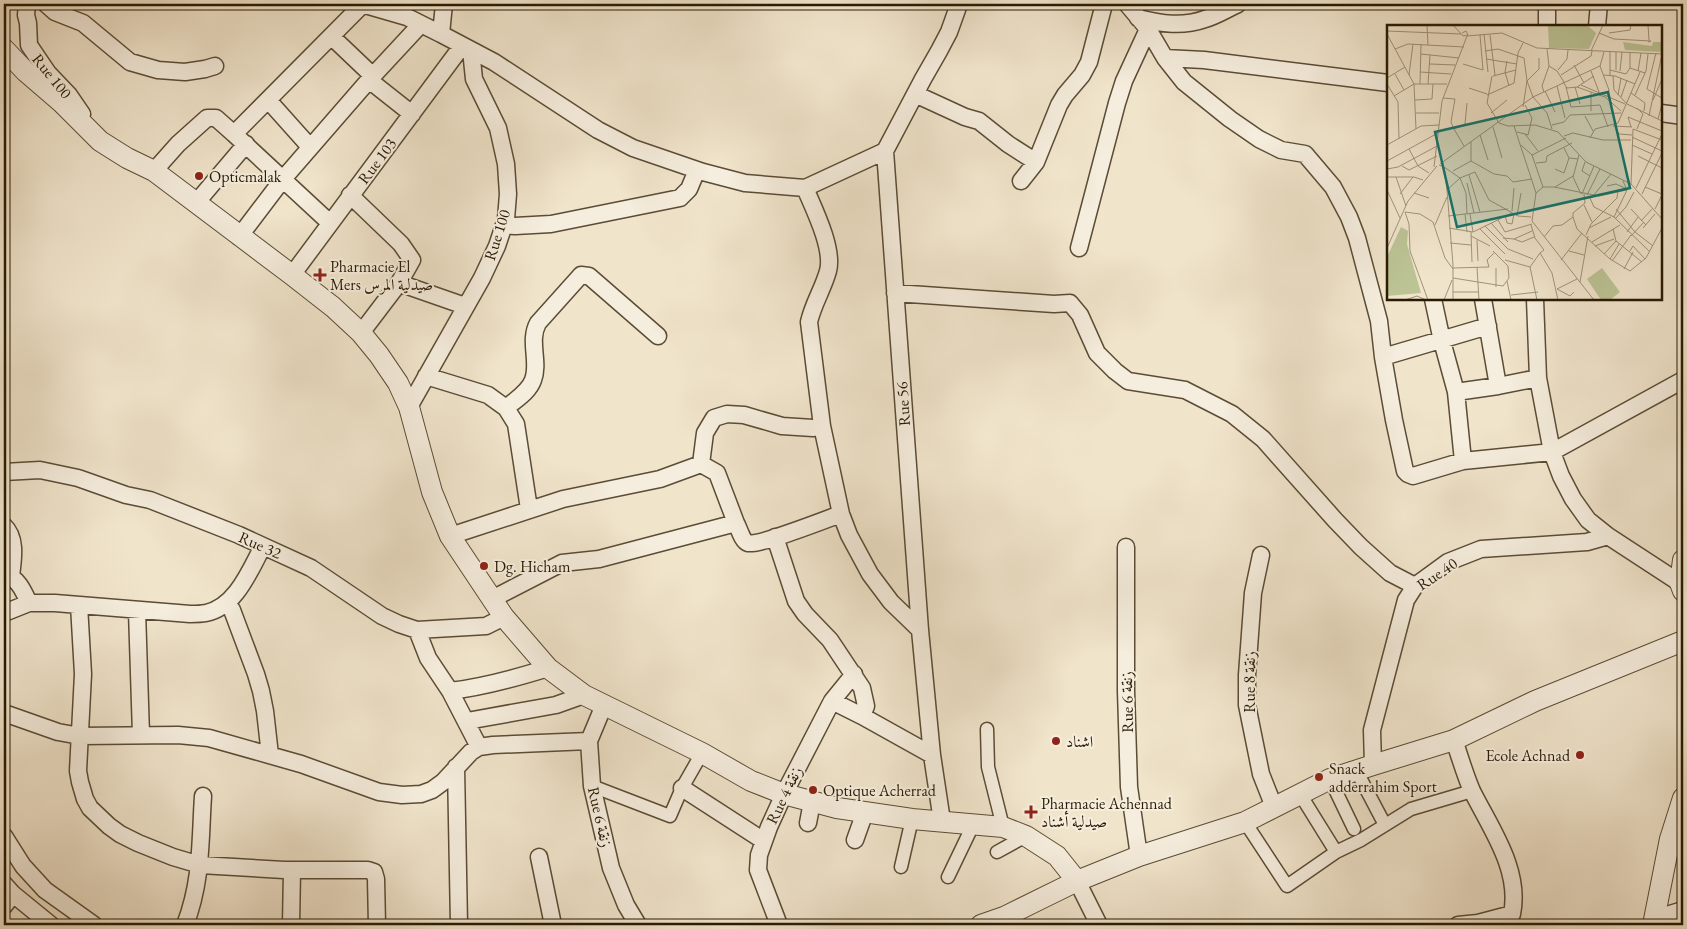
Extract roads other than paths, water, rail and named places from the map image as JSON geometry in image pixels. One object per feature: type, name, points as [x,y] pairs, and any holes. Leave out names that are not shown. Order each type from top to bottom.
[{"type":"street","name":"Rue 100","points":[[27,4],[26,15],[29,45],[48,73],[68,95],[100,141]]},
{"type":"street","points":[[46,4],[55,12],[83,23],[130,62],[158,70],[185,72],[215,66]]},
{"type":"street","points":[[196,203],[268,100],[363,4],[410,15],[494,62],[598,130],[633,148],[697,170],[745,183],[805,188],[885,151],[949,32],[959,4]]},
{"type":"street","points":[[441,34],[444,4]]},
{"type":"street","points":[[1021,181],[1036,162],[1059,105],[1082,75],[1089,62],[1104,4]]},
{"type":"street","points":[[1134,12],[1157,23],[1177,25],[1205,20],[1218,8],[1238,4]]},
{"type":"street","points":[[1547,4],[1547,25]]},
{"type":"street","points":[[1598,25],[1599,4]]},
{"type":"street","points":[[1134,12],[1165,58],[1184,82],[1230,119],[1269,145],[1281,150],[1304,154],[1333,186],[1349,217],[1357,238],[1379,321],[1394,420],[1408,474],[1413,476],[1462,461],[1552,452],[1683,380]]},
{"type":"street","points":[[1079,248],[1124,81],[1134,12]]},
{"type":"street","points":[[239,237],[283,178],[371,78],[410,15]]},
{"type":"street","points":[[332,37],[371,78],[412,114]]},
{"type":"street","name":"Rue 100","points":[[409,407],[482,278],[497,246],[504,225],[508,194],[506,164],[498,128],[474,78],[467,48]]},
{"type":"street","name":"Rue 103","points":[[292,275],[412,114],[467,48]]},
{"type":"street","points":[[4,49],[100,141],[126,158],[154,170],[239,237],[292,275],[361,333],[398,383],[409,407],[432,492],[450,536],[504,616],[548,668],[584,695],[702,753],[751,781],[784,794],[837,808],[912,819],[1003,826],[1026,836],[1057,856],[1077,881],[1099,925]]},
{"type":"street","points":[[1165,58],[1204,60],[1387,83]]},
{"type":"street","points":[[915,94],[965,117],[979,121],[1008,144],[1036,162]]},
{"type":"street","points":[[268,100],[310,147]]},
{"type":"street","points":[[1662,113],[1683,116]]},
{"type":"street","points":[[154,170],[178,144],[207,118],[216,118],[330,223]]},
{"type":"street","name":"Rue 56","points":[[885,151],[920,630],[932,755],[942,821]]},
{"type":"street","points":[[504,225],[551,224],[674,200],[680,198],[689,189],[697,170]]},
{"type":"street","points":[[805,188],[822,229],[827,248],[829,269],[808,322],[822,426],[841,514],[848,535],[870,574],[891,602],[920,630]]},
{"type":"street","points":[[350,195],[383,226],[409,254],[412,260],[412,264],[399,283],[361,333]]},
{"type":"street","points":[[506,408],[528,389],[533,380],[535,369],[534,331],[538,323],[581,275],[589,276],[658,336]]},
{"type":"street","points":[[399,283],[465,306]]},
{"type":"street","points":[[895,293],[1054,304],[1070,303],[1080,315],[1097,353],[1115,371],[1128,381],[1185,390],[1232,414],[1263,438],[1361,547],[1390,573],[1415,586]]},
{"type":"street","points":[[1433,300],[1456,392],[1462,461]]},
{"type":"street","points":[[1483,300],[1498,386]]},
{"type":"street","points":[[1534,300],[1538,378],[1552,452],[1561,476],[1573,499],[1588,520],[1682,587]]},
{"type":"street","points":[[1383,357],[1488,326]]},
{"type":"street","points":[[426,376],[488,395],[506,408],[516,424],[529,509]]},
{"type":"street","points":[[1456,392],[1538,378]]},
{"type":"street","points":[[701,464],[705,433],[714,418],[727,414],[744,416],[782,426],[813,428],[822,426]]},
{"type":"street","points":[[450,536],[562,499],[660,479],[701,464]]},
{"type":"street","points":[[701,464],[717,474],[736,523],[748,543],[775,537],[841,514]]},
{"type":"street","name":"Rue 32","points":[[4,472],[40,470],[78,478],[126,495],[150,500],[264,546],[312,568],[382,616],[417,630],[486,626],[504,616]]},
{"type":"street","points":[[492,599],[562,563],[606,558],[736,523]]},
{"type":"street","points":[[4,526],[8,530],[12,541],[13,554],[8,575],[22,586],[29,603]]},
{"type":"street","name":"Rue 40","points":[[1364,767],[1406,600],[1415,586],[1448,562],[1481,549],[1587,542],[1608,536]]},
{"type":"street","points":[[775,537],[796,602],[830,640],[862,688],[866,706],[862,716]]},
{"type":"street","points":[[4,613],[29,603],[190,614],[206,613],[226,604],[264,546]]},
{"type":"street","name":"Rue 6 زنقة","points":[[1126,548],[1126,691],[1129,787],[1139,856]]},
{"type":"street","name":"Rue 8 زنقة","points":[[1261,555],[1253,593],[1247,705],[1262,774],[1274,807]]},
{"type":"street","points":[[1682,587],[1683,560]]},
{"type":"street","points":[[226,604],[232,610],[256,674],[265,711],[270,755]]},
{"type":"street","points":[[79,605],[83,674],[78,771],[84,799],[90,808],[120,834],[173,857],[200,865],[292,870],[368,870],[374,872],[376,879],[377,925]]},
{"type":"street","points":[[138,611],[141,735]]},
{"type":"street","points":[[417,630],[428,658],[450,691],[479,747]]},
{"type":"street","points":[[980,925],[1004,917],[1077,881],[1139,856],[1245,822],[1330,779],[1454,740],[1535,701],[1682,642]]},
{"type":"street","points":[[450,691],[516,678],[548,668]]},
{"type":"street","name":"Rue 4 زنقة","points":[[779,925],[758,870],[759,855],[784,794],[832,701],[854,674]]},
{"type":"street","points":[[467,721],[556,705],[584,695]]},
{"type":"street","points":[[832,701],[932,755]]},
{"type":"street","name":"Rue 6 زنقة","points":[[604,705],[589,740],[592,786],[611,868],[626,905],[638,925]]},
{"type":"street","points":[[4,713],[58,732],[80,736],[178,735],[209,738],[301,764],[379,792],[402,795],[420,794],[432,790],[443,782],[471,752],[479,747],[493,744],[589,740]]},
{"type":"street","points":[[987,729],[988,767],[1003,826]]},
{"type":"street","points":[[1454,740],[1472,791],[1486,813],[1509,866],[1514,887],[1513,920],[1458,925]]},
{"type":"street","points":[[592,786],[670,816],[682,788],[702,753]]},
{"type":"street","points":[[456,767],[459,925]]},
{"type":"street","points":[[1364,767],[1385,825]]},
{"type":"street","points":[[1330,779],[1354,829]]},
{"type":"street","points":[[682,788],[764,840]]},
{"type":"street","points":[[1245,822],[1287,886],[1336,852],[1361,840],[1411,809],[1472,791]]},
{"type":"street","points":[[1300,794],[1336,852]]},
{"type":"street","points":[[184,925],[192,907],[200,865],[202,796]]},
{"type":"street","points":[[1654,922],[1670,838],[1683,800]]},
{"type":"street","points":[[808,824],[812,802]]},
{"type":"street","points":[[855,840],[865,812]]},
{"type":"street","points":[[900,867],[912,819]]},
{"type":"street","points":[[948,876],[973,825]]},
{"type":"street","points":[[4,836],[23,866],[45,890],[94,925]]},
{"type":"street","points":[[997,852],[1026,836]]},
{"type":"street","points":[[538,857],[553,925]]},
{"type":"street","points":[[291,925],[292,870]]},
{"type":"street","points":[[7,895],[51,925]]},
{"type":"street","points":[[1654,922],[1683,910]]},
{"type":"place","name":"Opticmalak","points":[[199,176]]},
{"type":"place","name":"Pharmacie El Mers صيدلية المرس","points":[[320,275]]},
{"type":"place","name":"Dg. Hicham","points":[[484,566]]},
{"type":"place","name":"اشناد","points":[[1056,741]]},
{"type":"place","name":"Ecole Achnad","points":[[1580,755]]},
{"type":"place","name":"Snack adderrahim Sport","points":[[1319,777]]},
{"type":"place","name":"Optique Acherrad","points":[[813,790]]},
{"type":"place","name":"Pharmacie Achennad صيدلية أشناد","points":[[1031,812]]}]
